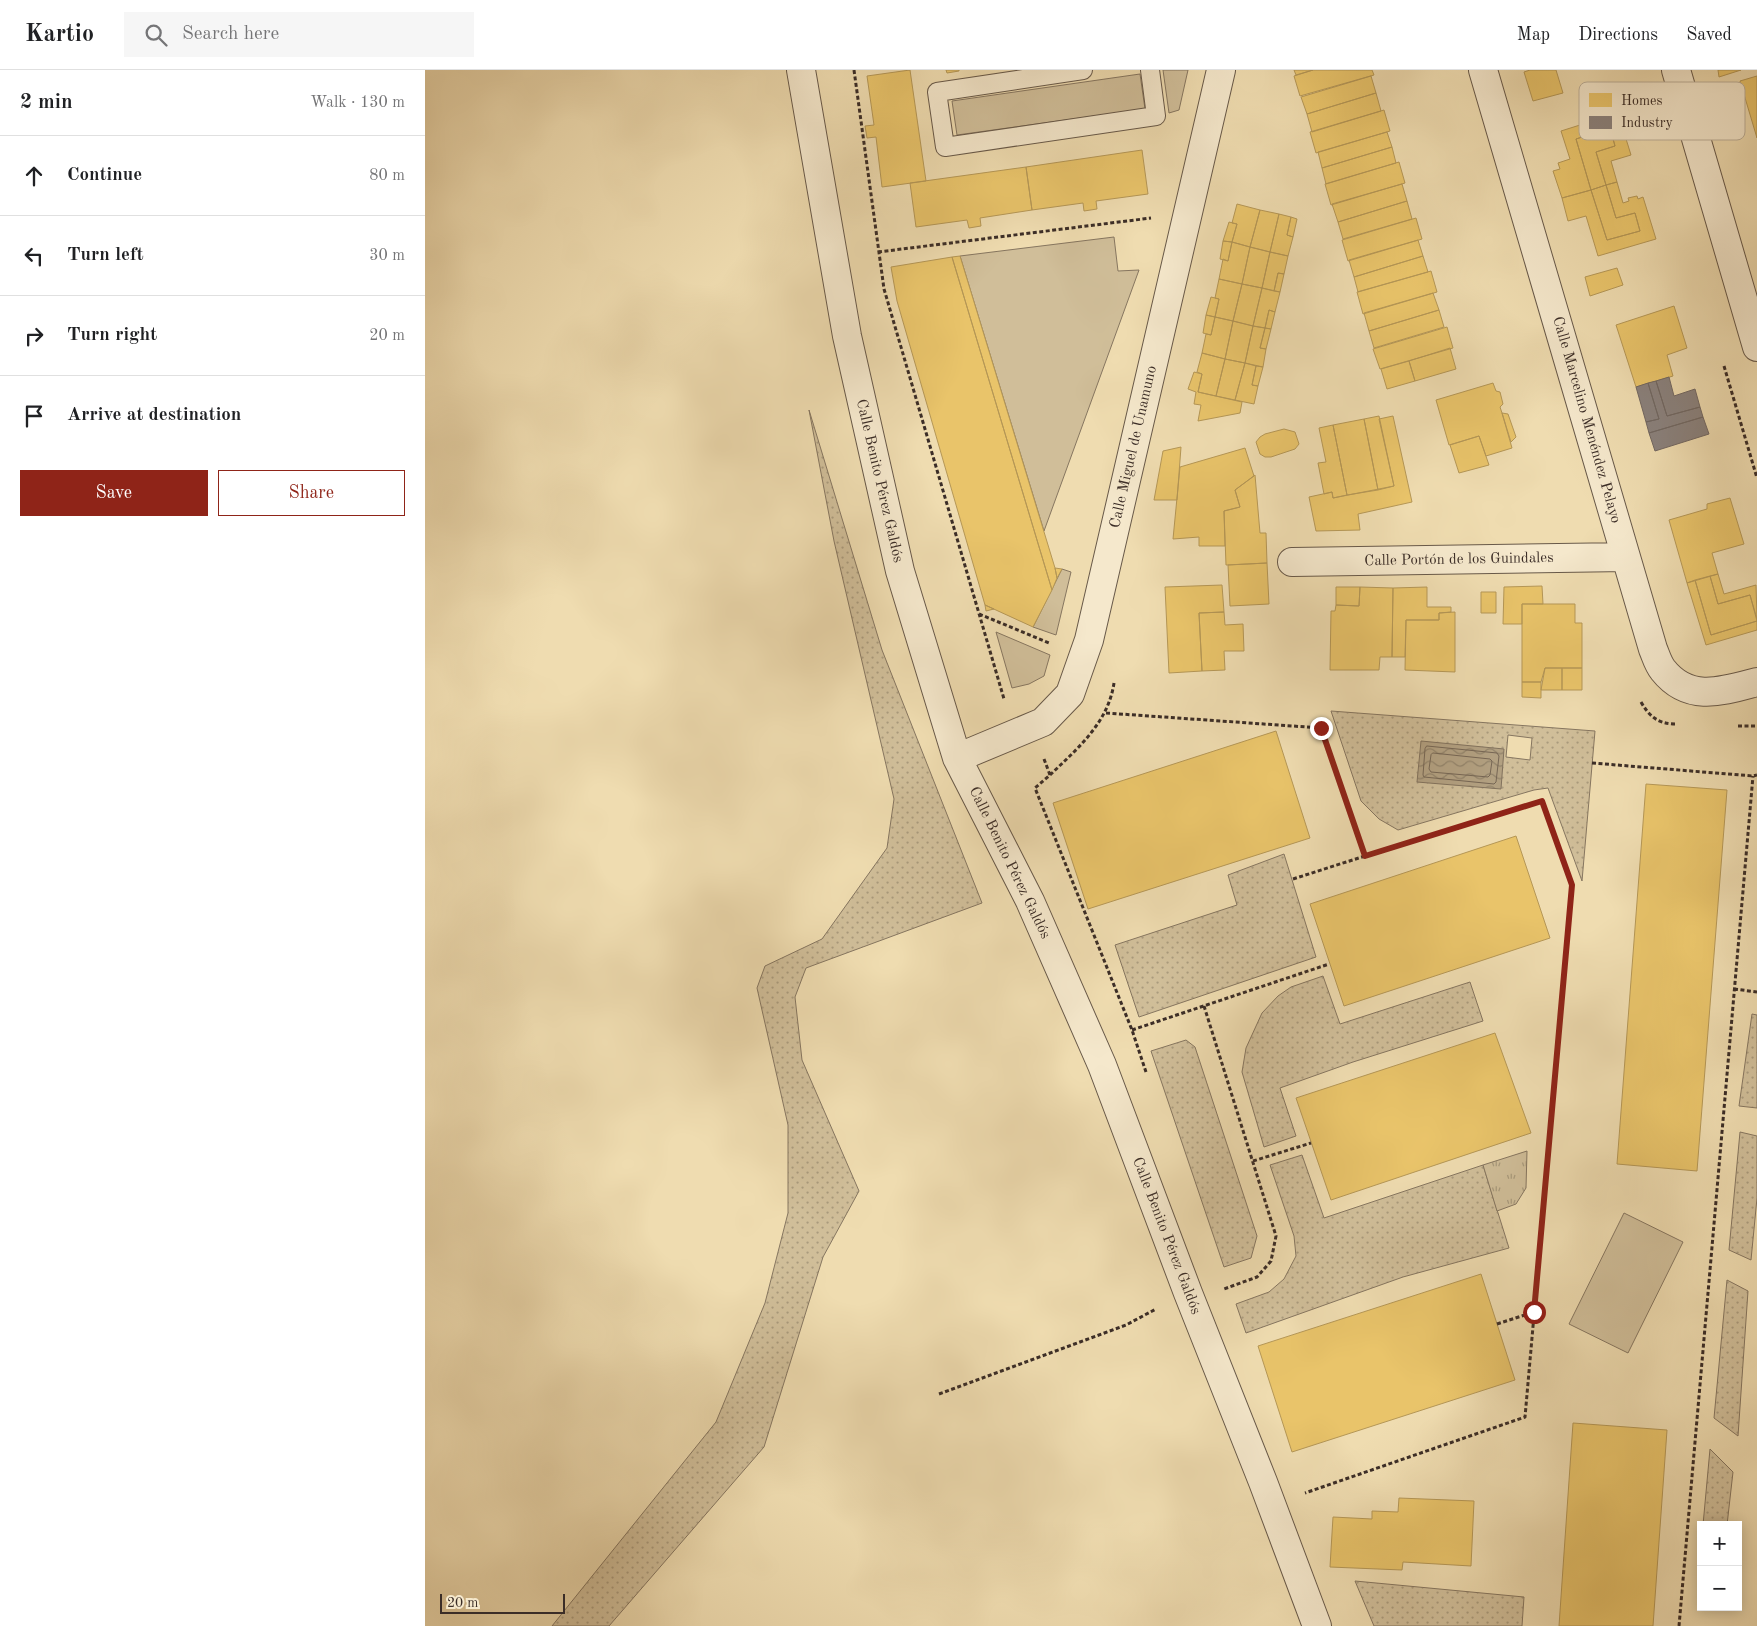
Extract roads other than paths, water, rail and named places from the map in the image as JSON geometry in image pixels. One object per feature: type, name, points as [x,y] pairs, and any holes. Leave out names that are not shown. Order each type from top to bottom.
[{"type":"street","name":"Calle Benito Pérez Galdós","points":[[801,70],[847,336],[900,571],[957,758],[1031,902],[1102,1065],[1317,1626]]},
{"type":"street","name":"Calle Miguel de Unamuno","points":[[957,758],[1043,722],[1070,694],[1089,640],[1221,70]]},
{"type":"street","name":"Calle Marcelino Menéndez Pelayo","points":[[1483,70],[1653,649],[1663,670],[1680,686],[1701,692],[1722,691],[1757,682]]},
{"type":"street","points":[[1676,70],[1680,82]]},
{"type":"street","points":[[1696,140],[1757,347]]},
{"type":"street","name":"Calle Portón de los Guindales","points":[[1292,562],[1626,557]]},
{"type":"lane","points":[[1083,70],[937,92],[945,147],[1156,116],[1150,70]]},
{"type":"water","points":[[1421,741],[1504,749],[1501,789],[1417,782]]}]
